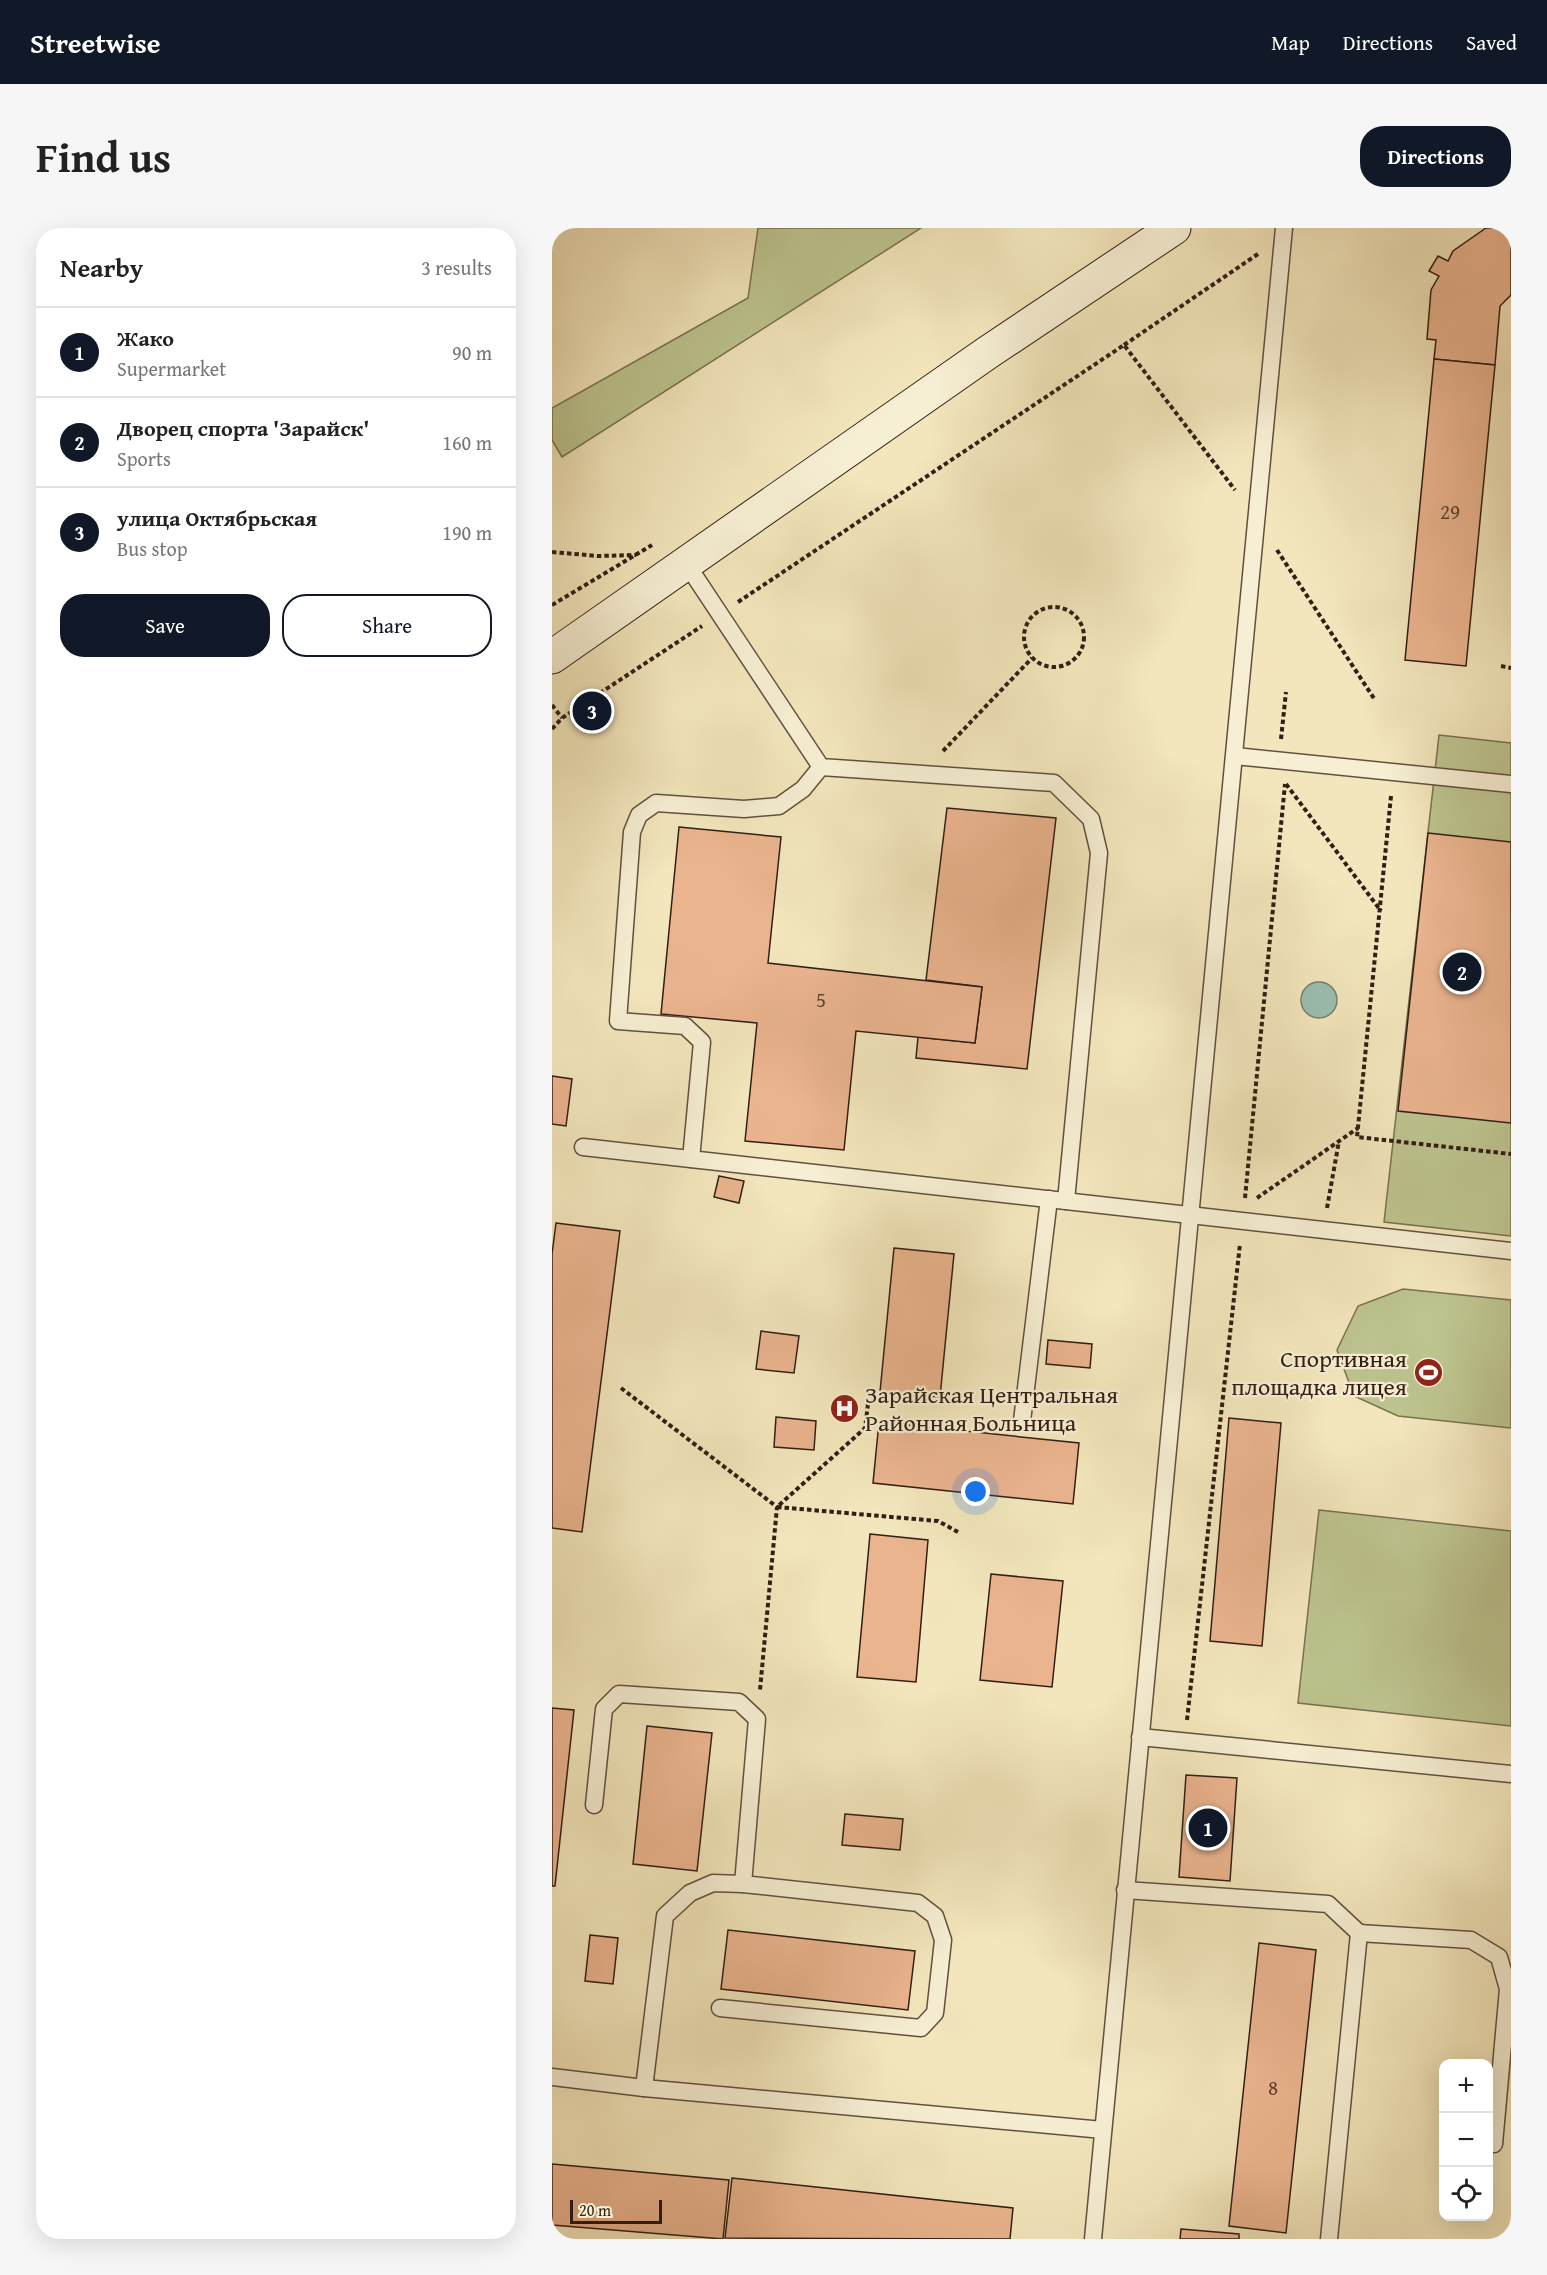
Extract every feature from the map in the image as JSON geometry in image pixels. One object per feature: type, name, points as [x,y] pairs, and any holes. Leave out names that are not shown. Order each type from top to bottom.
[{"type":"main road","points":[[552,657],[987,353],[1174,228]]},
{"type":"lane","points":[[1093,2239],[1284,232]]},
{"type":"lane","points":[[686,563],[821,767]]},
{"type":"lane","points":[[1235,756],[1511,784]]},
{"type":"lane","points":[[821,767],[1054,783],[1091,819],[1099,853],[1058,1200],[1022,1421]]},
{"type":"lane","points":[[691,1159],[702,1042],[685,1026],[618,1021],[632,832],[639,815],[656,803],[744,809],[779,806],[803,789],[821,767]]},
{"type":"lane","points":[[583,1147],[1191,1215],[1244,1214],[1511,1251]]},
{"type":"lane","points":[[594,1805],[604,1709],[619,1694],[739,1702],[757,1719],[743,1884]]},
{"type":"lane","points":[[1140,1737],[1511,1774]]},
{"type":"lane","points":[[644,2088],[665,1916],[690,1893],[713,1883],[743,1884],[918,1903],[935,1916],[943,1940],[935,2013],[921,2028],[720,2008]]},
{"type":"lane","points":[[1125,1890],[1328,1904],[1359,1933],[1471,1940],[1499,1957],[1508,1989],[1494,2144]]},
{"type":"lane","points":[[1329,2239],[1359,1933]]},
{"type":"lane","points":[[552,2077],[644,2088],[1103,2130]]},
{"type":"path","points":[[552,729],[561,718],[1124,345],[1284,232]]},
{"type":"path","points":[[1124,345],[1257,520],[1375,700]]},
{"type":"path","points":[[552,552],[598,556],[637,555]]},
{"type":"path","points":[[1052,606],[1070,610],[1080,619],[1084,631],[1084,644],[1078,656],[1068,664],[1056,668],[1043,665],[1032,658],[1025,648],[1023,635],[1034,614],[1052,606]]},
{"type":"path","points":[[921,774],[1032,658]]},
{"type":"path","points":[[1501,666],[1511,668]]},
{"type":"path","points":[[552,705],[561,718]]},
{"type":"path","points":[[1285,783],[1297,784]]},
{"type":"path","points":[[1285,783],[1381,911]]},
{"type":"path","points":[[1184,1742],[1244,1214],[1285,783]]},
{"type":"path","points":[[1380,793],[1392,794],[1357,1137],[1511,1154]]},
{"type":"path","points":[[1244,1214],[1358,1128]]},
{"type":"path","points":[[1327,1210],[1339,1141]]},
{"type":"path","points":[[621,1388],[777,1507],[938,1521],[958,1532]]},
{"type":"path","points":[[757,1719],[777,1507],[865,1428],[868,1404]]},
{"type":"green space","points":[[758,228],[921,228],[562,457],[552,440],[552,408],[748,298]]},
{"type":"green space","points":[[1439,735],[1511,743],[1511,1236],[1384,1222]]},
{"type":"green space","name":"Спортивная площадка лицея","points":[[1403,1289],[1511,1300],[1511,1428],[1398,1416],[1354,1396],[1337,1350],[1358,1306]]},
{"type":"green space","points":[[1319,1510],[1511,1531],[1511,1726],[1298,1703]]},
{"type":"water","points":[[1319,982],[1332,987],[1337,1000],[1332,1013],[1319,1018],[1306,1013],[1301,1000],[1306,987]]},
{"type":"building","points":[[1486,228],[1511,228],[1511,295],[1500,306],[1495,365],[1434,359],[1436,340],[1427,339],[1431,290],[1439,276],[1429,271],[1438,256],[1448,261],[1453,251]]},
{"type":"building","points":[[1434,359],[1495,365],[1466,666],[1405,660]]},
{"type":"building","points":[[947,808],[1056,818],[1027,1069],[916,1058],[918,1037],[975,1043],[982,987],[926,980]]},
{"type":"building","points":[[679,827],[781,837],[768,963],[982,987],[975,1043],[856,1031],[844,1150],[745,1141],[757,1023],[661,1014]]},
{"type":"building","points":[[1428,833],[1511,842],[1511,1123],[1398,1111]]},
{"type":"building","points":[[552,1076],[572,1079],[566,1126],[552,1124]]},
{"type":"building","points":[[719,1176],[744,1181],[739,1203],[714,1197]]},
{"type":"building","points":[[556,1223],[620,1231],[582,1532],[552,1528],[552,1254]]},
{"type":"building","points":[[894,1248],[954,1254],[940,1397],[880,1392]]},
{"type":"building","points":[[761,1331],[799,1336],[794,1373],[756,1369]]},
{"type":"building","points":[[1048,1340],[1092,1344],[1090,1368],[1046,1364]]},
{"type":"building","points":[[776,1417],[816,1421],[814,1450],[774,1447]]},
{"type":"building","points":[[1229,1418],[1281,1423],[1262,1646],[1210,1641]]},
{"type":"building","points":[[879,1422],[1079,1443],[1073,1504],[873,1483]]},
{"type":"building","points":[[870,1534],[928,1540],[916,1682],[857,1677]]},
{"type":"building","points":[[991,1574],[1063,1581],[1052,1687],[980,1680]]},
{"type":"building","points":[[552,1708],[574,1710],[555,1886],[552,1886]]},
{"type":"building","points":[[647,1726],[712,1733],[697,1871],[633,1864]]},
{"type":"building","points":[[1186,1775],[1237,1778],[1230,1881],[1179,1877]]},
{"type":"building","points":[[845,1814],[903,1819],[900,1850],[842,1845]]},
{"type":"building","points":[[728,1930],[915,1951],[908,2010],[721,1989]]},
{"type":"building","points":[[590,1935],[618,1938],[613,1984],[585,1981]]},
{"type":"building","points":[[1259,1943],[1316,1950],[1286,2233],[1229,2226]]},
{"type":"building","points":[[552,2164],[729,2180],[723,2239],[552,2225]]},
{"type":"building","points":[[732,2178],[1013,2208],[1010,2239],[725,2238]]},
{"type":"building","points":[[1181,2229],[1239,2234],[1239,2239],[1180,2239]]},
{"type":"place","name":"улица Октябрьская","points":[[592,711]]},
{"type":"place","name":"Дворец спорта 'Зарайск'","points":[[1462,972]]},
{"type":"place","name":"Спортивная площадка лицея","points":[[1428,1373]]},
{"type":"place","name":"Зарайская Центральная Районная Больница","points":[[844,1409]]},
{"type":"place","name":"Жако","points":[[1208,1828]]}]
